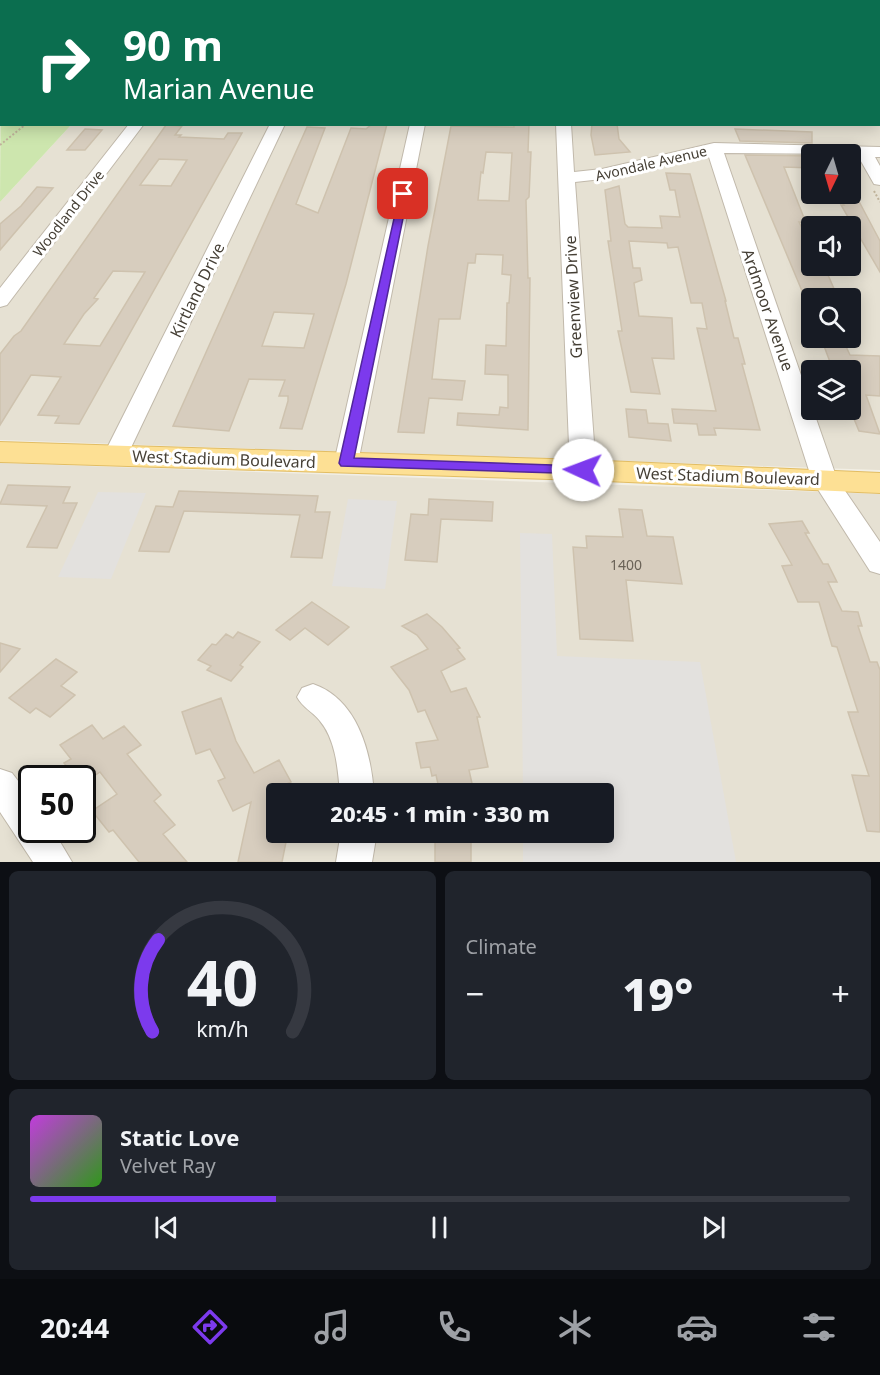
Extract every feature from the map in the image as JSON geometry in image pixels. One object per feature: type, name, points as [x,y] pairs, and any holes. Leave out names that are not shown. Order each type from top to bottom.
[{"type":"main road","name":"West Stadium Boulevard","points":[[0,452],[583,470],[880,483]]},
{"type":"street","name":"Woodland Drive","points":[[0,301],[135,126]]},
{"type":"street","name":"Kirtland Drive","points":[[115,456],[277,126]]},
{"type":"street","points":[[346,463],[418,126]]},
{"type":"street","name":"Greenview Drive","points":[[563,126],[583,470]]},
{"type":"street","name":"Avondale Avenue","points":[[566,178],[602,174],[714,148],[872,152]]},
{"type":"street","name":"Ardmoor Avenue","points":[[714,148],[825,480],[880,564]]},
{"type":"street","points":[[872,152],[880,180]]},
{"type":"street","points":[[313,698],[331,711],[346,737],[356,772],[356,783]]},
{"type":"street","points":[[0,784],[18,809]]},
{"type":"street","points":[[41,843],[54,862]]},
{"type":"street","points":[[354,862],[357,843]]},
{"type":"path","points":[[0,145],[24,126]]},
{"type":"shaded area","points":[[70,126],[880,126],[880,470],[0,440],[0,202]]},
{"type":"shaded area","points":[[0,463],[880,494],[880,862],[0,862]]},
{"type":"shaded area","points":[[98,492],[146,493],[111,579],[58,577]]},
{"type":"shaded area","points":[[348,499],[397,501],[385,589],[332,586]]},
{"type":"shaded area","points":[[520,533],[552,534],[557,656],[700,662],[736,862],[523,862],[523,843],[614,843],[614,783],[523,783]]},
{"type":"green space","points":[[0,126],[70,126],[0,202]]},
{"type":"building","points":[[165,126],[182,126],[175,135],[181,135],[179,137],[224,139],[228,133],[242,133],[79,424],[55,423],[59,416],[38,415],[61,377],[31,375],[0,425],[0,354],[21,331]],"holes":[[[159,159],[187,160],[171,186],[140,185]],[[113,271],[145,272],[100,346],[64,344],[84,314],[98,299],[94,298]]]},
{"type":"building","points":[[370,126],[386,126],[346,284],[302,429],[280,428],[288,401],[288,396],[279,396],[285,380],[249,379],[229,431],[173,426],[307,127],[325,128],[296,204],[318,213],[351,128],[366,129]],"holes":[[[274,312],[314,314],[304,348],[262,346]]]},
{"type":"building","points":[[451,126],[529,126],[528,152],[531,152],[529,197],[526,200],[528,278],[530,278],[528,430],[457,425],[458,413],[499,415],[500,407],[508,408],[508,375],[485,374],[486,345],[506,346],[507,303],[509,303],[511,275],[502,274],[503,255],[476,254],[475,263],[468,263],[460,319],[439,319],[432,379],[465,381],[462,400],[429,398],[424,433],[398,432],[428,246]],"holes":[[[486,152],[512,153],[509,201],[478,200]]]},
{"type":"building","points":[[592,126],[617,126],[619,139],[630,152],[595,155]]},
{"type":"building","points":[[85,129],[102,130],[85,150],[67,150]]},
{"type":"building","points":[[735,129],[812,132],[812,143],[740,141]]},
{"type":"building","points":[[745,155],[801,156],[801,168],[784,167],[803,216],[801,216],[801,222],[799,222],[801,226],[801,276],[828,276],[834,288],[801,288]]},
{"type":"building","points":[[666,173],[690,174],[726,301],[734,338],[738,338],[745,364],[742,364],[760,430],[714,428],[716,435],[699,435],[697,424],[674,423],[672,409],[716,411],[697,328],[707,329],[702,303],[691,303],[678,247],[668,248],[667,243],[629,241],[633,268],[640,268],[642,280],[634,283],[639,316],[672,318],[674,359],[652,358],[660,394],[631,392],[618,331],[622,331],[608,241],[611,241],[605,190],[619,186],[625,224],[628,227],[662,228],[660,216],[680,217],[675,190],[670,190]]},
{"type":"building","points":[[37,187],[53,188],[0,250],[0,224],[21,206]]},
{"type":"building","points":[[860,204],[880,241],[880,272],[861,239],[861,216],[847,216],[841,205]]},
{"type":"building","points":[[825,348],[847,348],[850,355],[880,356],[880,396],[866,395],[880,434],[859,431],[854,420],[861,420],[861,360],[829,360]]},
{"type":"building","points":[[626,409],[646,410],[648,423],[668,424],[671,441],[629,437]]},
{"type":"building","points":[[8,485],[70,487],[63,503],[77,503],[57,548],[27,547],[47,506],[0,504]]},
{"type":"building","points":[[179,491],[318,496],[315,512],[330,512],[322,558],[291,557],[300,515],[184,511],[169,552],[139,551],[156,506],[173,507]]},
{"type":"building","points":[[429,499],[493,502],[492,521],[441,519],[437,562],[405,560],[411,514],[428,515]]},
{"type":"building","points":[[619,509],[642,510],[647,536],[673,537],[682,584],[626,580],[633,641],[580,639],[573,547],[587,548],[586,536],[623,537]]},
{"type":"building","points":[[802,521],[809,533],[805,533],[823,564],[828,564],[837,582],[828,582],[842,611],[858,612],[862,626],[858,626],[870,662],[877,662],[880,670],[880,832],[867,831],[852,775],[869,776],[848,712],[858,712],[837,647],[832,646],[819,602],[798,602],[782,566],[792,565],[769,524]]},
{"type":"building","points":[[312,602],[349,627],[328,645],[305,628],[290,640],[276,630]]},
{"type":"building","points":[[427,614],[460,648],[457,649],[465,659],[441,671],[451,692],[466,688],[480,717],[477,717],[488,767],[469,770],[472,783],[438,783],[436,775],[432,776],[430,767],[421,768],[416,743],[438,740],[425,710],[418,712],[409,690],[391,667],[428,649],[417,635],[402,626]]},
{"type":"building","points":[[238,632],[260,642],[240,665],[243,667],[231,681],[207,670],[211,666],[198,660],[212,644],[216,645],[226,634],[233,638]]},
{"type":"building","points":[[0,643],[20,649],[0,672]]},
{"type":"building","points":[[56,659],[77,672],[61,686],[75,695],[50,717],[36,708],[30,713],[9,698]]},
{"type":"building","points":[[221,698],[236,741],[254,773],[279,760],[291,782],[266,783],[266,843],[286,843],[282,862],[238,862],[251,802],[233,811],[218,781],[225,778],[210,749],[196,754],[182,712]]},
{"type":"building","points":[[92,725],[103,739],[124,726],[141,745],[127,754],[161,795],[154,801],[175,825],[163,834],[187,862],[139,862],[113,830],[109,832],[96,816],[96,808],[117,794],[100,772],[96,775],[96,765],[66,765],[64,763],[71,759],[60,745]]},
{"type":"building","points":[[435,843],[471,843],[471,862],[435,862]]},
{"type":"route","points":[[403,194],[346,463],[583,470]]}]
